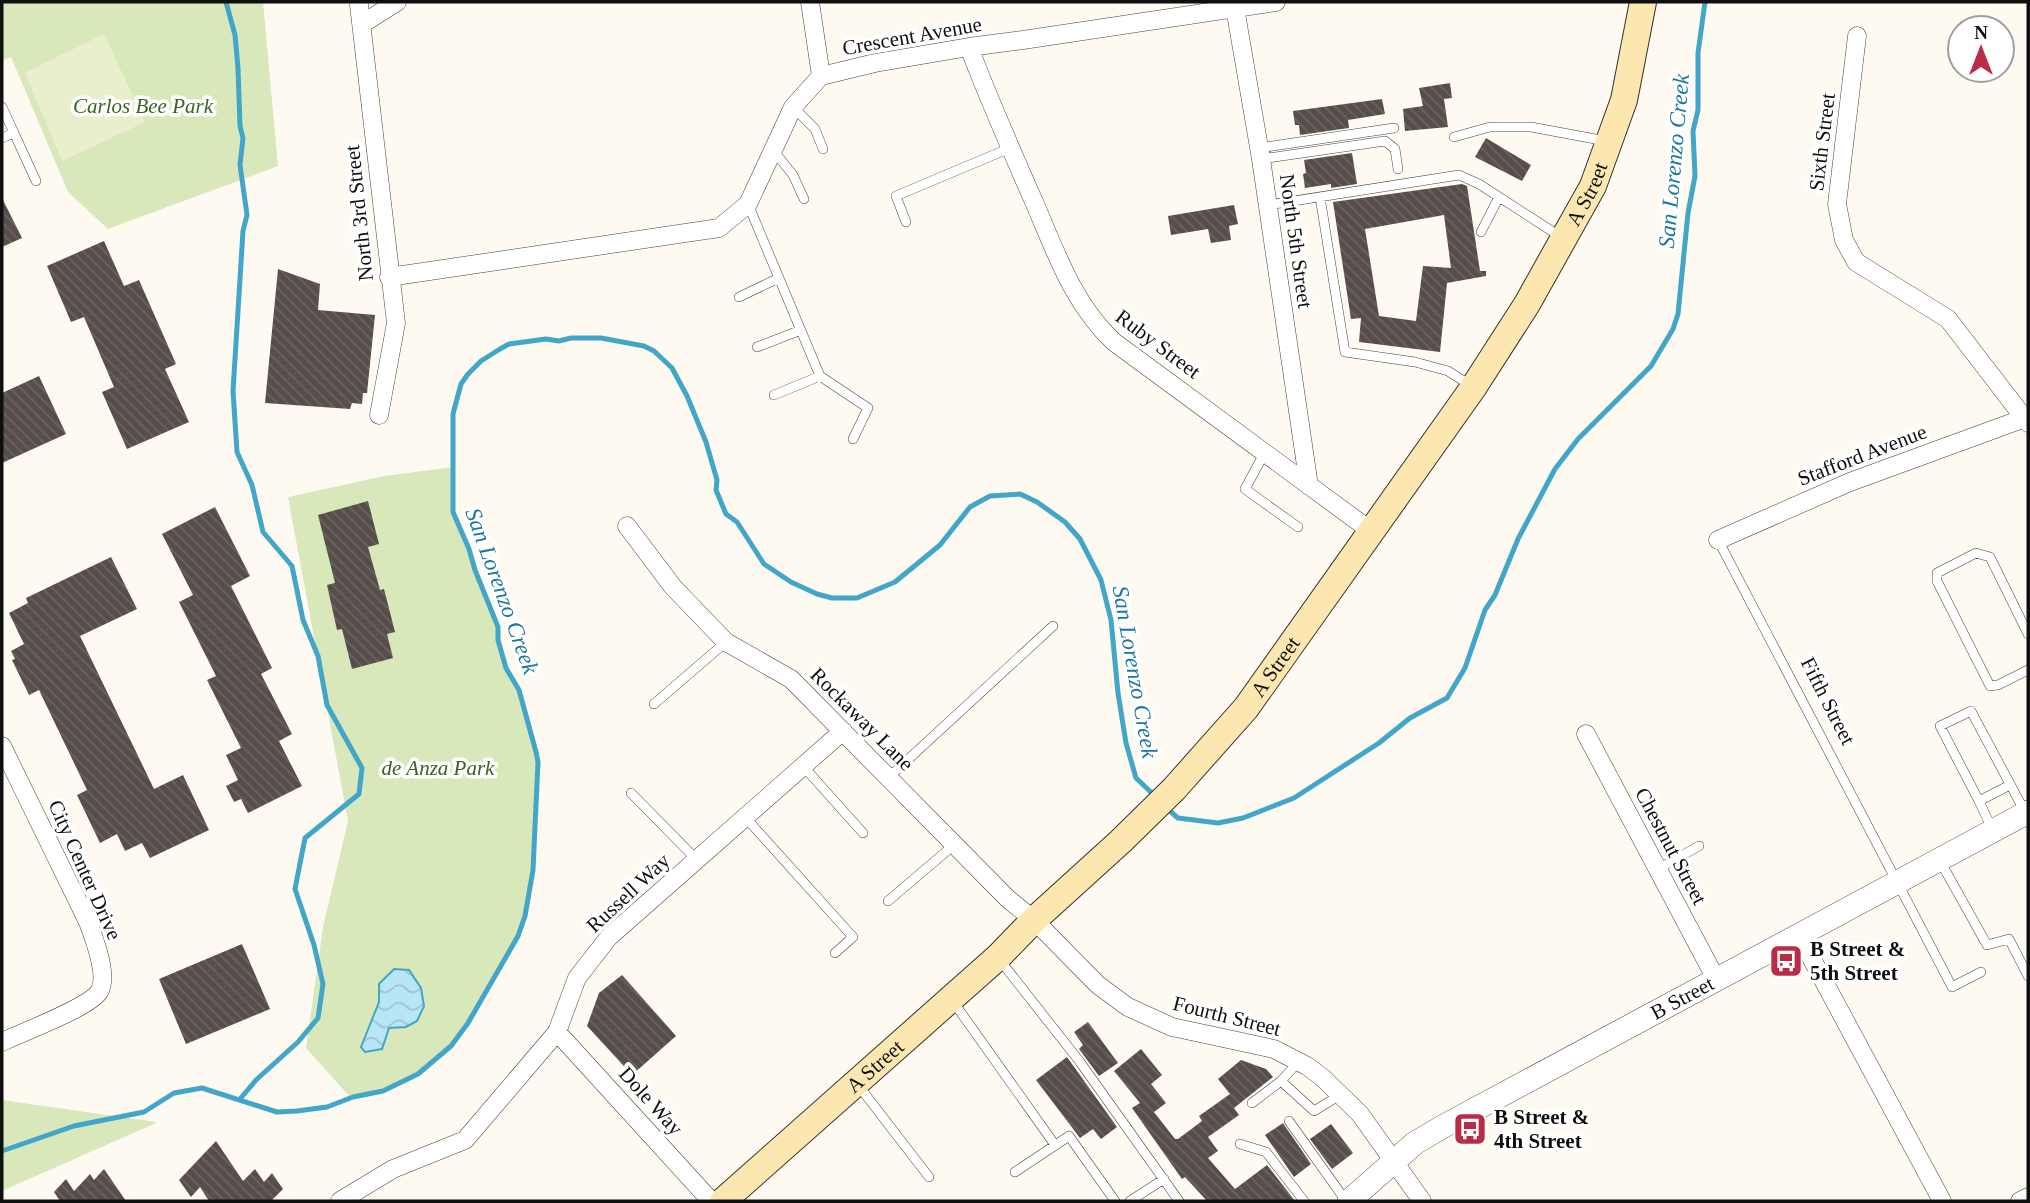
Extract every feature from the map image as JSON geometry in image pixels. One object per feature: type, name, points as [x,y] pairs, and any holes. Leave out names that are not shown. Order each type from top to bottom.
[{"type":"main road","name":"A Street","points":[[726,1199],[998,957],[1034,920],[1121,841],[1174,789],[1245,708],[1473,388],[1527,304],[1564,239],[1593,186],[1611,142],[1630,74],[1643,2]]},
{"type":"street","points":[[362,24],[397,2]]},
{"type":"street","points":[[810,2],[821,76]]},
{"type":"street","name":"Crescent Avenue","points":[[389,277],[719,228],[748,204],[793,107],[821,76],[875,63],[969,47],[1235,4],[1276,2]]},
{"type":"street","name":"North 5th Street","points":[[1235,4],[1268,205],[1308,486]]},
{"type":"street","name":"North 3rd Street","points":[[359,5],[396,323],[379,415]]},
{"type":"street","name":"Sixth Street","points":[[1857,36],[1837,204],[1844,240],[1856,262],[1948,319],[2027,420]]},
{"type":"street","name":"Ruby Street","points":[[969,47],[1074,293],[1096,325],[1114,342],[1371,531]]},
{"type":"street","name":"Stafford Avenue","points":[[1718,540],[1850,482],[2027,420]]},
{"type":"street","name":"Rockaway Lane","points":[[627,526],[673,587],[726,642],[791,679],[1008,899],[1034,920]]},
{"type":"street","name":"Russell Way","points":[[340,1201],[393,1169],[465,1140],[558,1032],[577,978],[609,937],[843,731]]},
{"type":"street","name":"Chestnut Street","points":[[1586,734],[1716,979]]},
{"type":"street","name":"City Center Drive","points":[[2,746],[88,922],[98,952],[102,978],[100,990],[87,1003],[2,1042]]},
{"type":"street","name":"B Street","points":[[1348,1201],[1415,1143],[1470,1111],[2027,813]]},
{"type":"street","name":"Fourth Street","points":[[1034,920],[1098,985],[1128,1007],[1172,1027],[1263,1046],[1299,1061],[1323,1078],[1360,1114],[1422,1201]]},
{"type":"street","points":[[1799,935],[1942,1201]]},
{"type":"street","name":"Dole Way","points":[[558,1032],[726,1199]]},
{"type":"street","points":[[2020,1201],[2028,1197]]},
{"type":"lane","points":[[2,107],[36,181]]},
{"type":"lane","points":[[793,107],[815,128],[823,149]]},
{"type":"lane","points":[[1454,137],[1490,127],[1531,127],[1611,142]]},
{"type":"lane","points":[[1260,153],[1394,128]]},
{"type":"lane","points":[[2,138],[13,133]]},
{"type":"lane","points":[[1260,153],[1385,141],[1395,149],[1398,169]]},
{"type":"lane","points":[[906,222],[896,196],[1010,148]]},
{"type":"lane","points":[[773,150],[793,175],[804,199]]},
{"type":"lane","points":[[1268,205],[1459,175],[1479,184],[1564,239]]},
{"type":"lane","points":[[1320,197],[1345,352],[1415,362],[1448,371],[1473,388]]},
{"type":"lane","points":[[1481,232],[1499,197]]},
{"type":"lane","points":[[748,204],[820,376],[868,408],[853,439]]},
{"type":"lane","points":[[739,297],[779,278]]},
{"type":"lane","points":[[757,347],[801,330]]},
{"type":"lane","points":[[774,395],[820,376]]},
{"type":"lane","points":[[1265,452],[1245,489],[1298,527]]},
{"type":"lane","name":"Fifth Street","points":[[1718,540],[1952,987],[1981,972]]},
{"type":"lane","points":[[2028,634],[1990,557],[1976,553],[1937,573],[1937,581],[1990,686],[2028,670]]},
{"type":"lane","points":[[889,777],[1053,626]]},
{"type":"lane","points":[[654,704],[726,642]]},
{"type":"lane","points":[[1993,831],[1940,726],[1971,711],[2027,813]]},
{"type":"lane","points":[[803,766],[863,833]]},
{"type":"lane","points":[[1979,801],[2010,785]]},
{"type":"lane","points":[[631,793],[697,860]]},
{"type":"lane","points":[[745,817],[853,937],[835,953]]},
{"type":"lane","points":[[888,901],[954,844]]},
{"type":"lane","points":[[1658,869],[1699,846]]},
{"type":"lane","points":[[1940,860],[1987,945],[2009,939],[2028,976]]},
{"type":"lane","points":[[998,957],[1080,1062],[1180,1201]]},
{"type":"lane","points":[[951,999],[1055,1145]]},
{"type":"lane","points":[[1252,1103],[1281,1081],[1299,1061]]},
{"type":"lane","points":[[1281,1081],[1314,1111],[1342,1094]]},
{"type":"lane","points":[[857,1083],[929,1177]]},
{"type":"lane","points":[[1289,1121],[1348,1201]]},
{"type":"lane","points":[[1015,1172],[1069,1136],[1115,1201]]},
{"type":"lane","points":[[1240,1144],[1266,1152],[1304,1201]]},
{"type":"lane","points":[[1129,1201],[1164,1179]]},
{"type":"green space","name":"Carlos Bee Park","points":[[2,2],[263,2],[278,166],[108,229],[68,192],[11,57],[2,60]]},
{"type":"green space","points":[[104,34],[145,122],[62,161],[25,73]]},
{"type":"green space","name":"de Anza Park","points":[[454,467],[451,489],[453,512],[498,627],[498,640],[506,668],[519,690],[538,762],[533,870],[525,916],[518,936],[459,1037],[438,1060],[411,1078],[380,1091],[351,1098],[306,1048],[323,927],[348,821],[288,497],[384,476]]},
{"type":"green space","points":[[2,1100],[156,1122],[156,1123],[2,1191]]},
{"type":"water","points":[[394,969],[409,970],[421,988],[424,1006],[417,1021],[406,1027],[389,1028],[382,1049],[365,1052],[361,1047],[379,1002],[379,984]]},
{"type":"building","points":[[1450,83],[1452,98],[1444,99],[1448,127],[1405,131],[1403,109],[1423,106],[1419,88]]},
{"type":"building","points":[[1382,99],[1385,114],[1348,120],[1349,128],[1300,135],[1299,125],[1295,125],[1293,111]]},
{"type":"building","points":[[1486,138],[1531,165],[1522,181],[1475,157]]},
{"type":"building","points":[[1352,153],[1357,184],[1305,188],[1304,160]]},
{"type":"building","points":[[1462,184],[1467,186],[1480,271],[1486,271],[1486,276],[1447,283],[1440,352],[1359,342],[1361,318],[1351,319],[1333,202]],"holes":[[[1444,215],[1451,268],[1423,266],[1416,321],[1379,316],[1365,229]]]},
{"type":"building","points":[[2,198],[22,238],[2,247]]},
{"type":"building","points":[[1234,205],[1238,224],[1229,226],[1231,240],[1211,243],[1208,229],[1171,235],[1168,216]]},
{"type":"building","points":[[104,241],[124,286],[139,280],[176,364],[165,369],[189,422],[127,449],[102,392],[114,387],[84,317],[71,322],[47,266]]},
{"type":"building","points":[[278,269],[320,284],[318,310],[375,315],[367,393],[363,393],[362,404],[352,403],[350,409],[265,403]]},
{"type":"building","points":[[39,376],[66,434],[2,463],[2,393]]},
{"type":"building","points":[[368,501],[379,544],[368,547],[380,590],[384,589],[395,632],[387,634],[393,658],[352,669],[342,629],[337,630],[327,585],[335,583],[318,515]]},
{"type":"building","points":[[215,507],[250,576],[231,586],[272,668],[261,674],[292,734],[279,741],[302,786],[248,813],[241,799],[234,802],[226,786],[238,780],[226,755],[241,748],[207,680],[216,676],[179,602],[193,595],[162,534]]},
{"type":"building","points":[[111,557],[137,609],[80,636],[154,789],[183,775],[209,830],[150,858],[142,843],[125,851],[117,834],[100,843],[77,795],[87,790],[39,690],[29,695],[12,660],[15,659],[11,651],[24,644],[9,613],[28,603],[26,598]]},
{"type":"building","points":[[242,944],[270,1009],[186,1044],[159,979]]},
{"type":"building","points":[[622,975],[676,1036],[632,1075],[587,1026],[599,993]]},
{"type":"building","points":[[1088,1022],[1118,1063],[1099,1076],[1079,1049],[1083,1045],[1074,1032]]},
{"type":"building","points":[[1141,1049],[1162,1075],[1151,1084],[1166,1103],[1154,1112],[1175,1139],[1202,1121],[1199,1116],[1230,1094],[1218,1079],[1241,1060],[1266,1069],[1273,1077],[1234,1108],[1239,1115],[1208,1137],[1218,1151],[1208,1158],[1235,1189],[1267,1165],[1295,1201],[1207,1201],[1185,1177],[1182,1179],[1132,1108],[1140,1103],[1114,1071]]},
{"type":"building","points":[[1067,1057],[1117,1127],[1101,1139],[1093,1129],[1080,1138],[1036,1080]]},
{"type":"building","points":[[1283,1123],[1311,1164],[1294,1177],[1265,1135]]},
{"type":"building","points":[[1331,1124],[1353,1153],[1332,1169],[1310,1139]]},
{"type":"building","points":[[216,1141],[243,1181],[255,1169],[264,1182],[272,1173],[283,1189],[271,1201],[209,1201],[200,1187],[191,1197],[179,1180]]},
{"type":"building","points":[[104,1169],[126,1201],[60,1201],[54,1192],[66,1179],[74,1191],[90,1174],[94,1180]]},
{"type":"waterway","points":[[226,2],[235,35],[243,138],[240,165],[247,215],[243,231],[233,391],[237,452],[252,485],[263,532],[292,566],[303,620],[318,656],[327,705],[362,768],[359,794],[305,838],[295,889],[314,945],[323,984],[318,1018],[298,1042],[256,1080],[240,1099]]},
{"type":"waterway","name":"San Lorenzo Creek","points":[[1165,807],[1178,818],[1218,823],[1243,818],[1294,798],[1379,743],[1410,718],[1447,698],[1465,668],[1485,610],[1495,595],[1518,539],[1555,469],[1578,439],[1651,366],[1673,329],[1678,314],[1688,213],[1695,176],[1693,131],[1698,110],[1698,53],[1705,2]]},
{"type":"waterway","name":"San Lorenzo Creek","points":[[2,1151],[74,1126],[144,1112],[174,1093],[202,1088],[277,1112],[327,1107],[353,1097],[383,1091],[418,1074],[451,1046],[468,1023],[518,936],[525,916],[533,870],[538,762],[536,752],[519,690],[506,668],[498,640],[498,627],[453,512],[453,414],[461,384],[481,361],[509,344],[546,339],[559,341],[571,338],[601,338],[644,346],[654,351],[672,368],[687,396],[706,442],[717,480],[716,490],[726,514],[737,522],[764,564],[791,582],[817,594],[832,598],[857,598],[895,582],[940,545],[970,507],[990,496],[1020,494],[1037,502],[1065,522],[1080,539],[1101,580],[1111,620],[1126,743],[1136,778],[1156,797]]},
{"type":"place","name":"B Street & 5th Street","points":[[1786,961]]},
{"type":"place","name":"B Street & 4th Street","points":[[1470,1129]]}]
